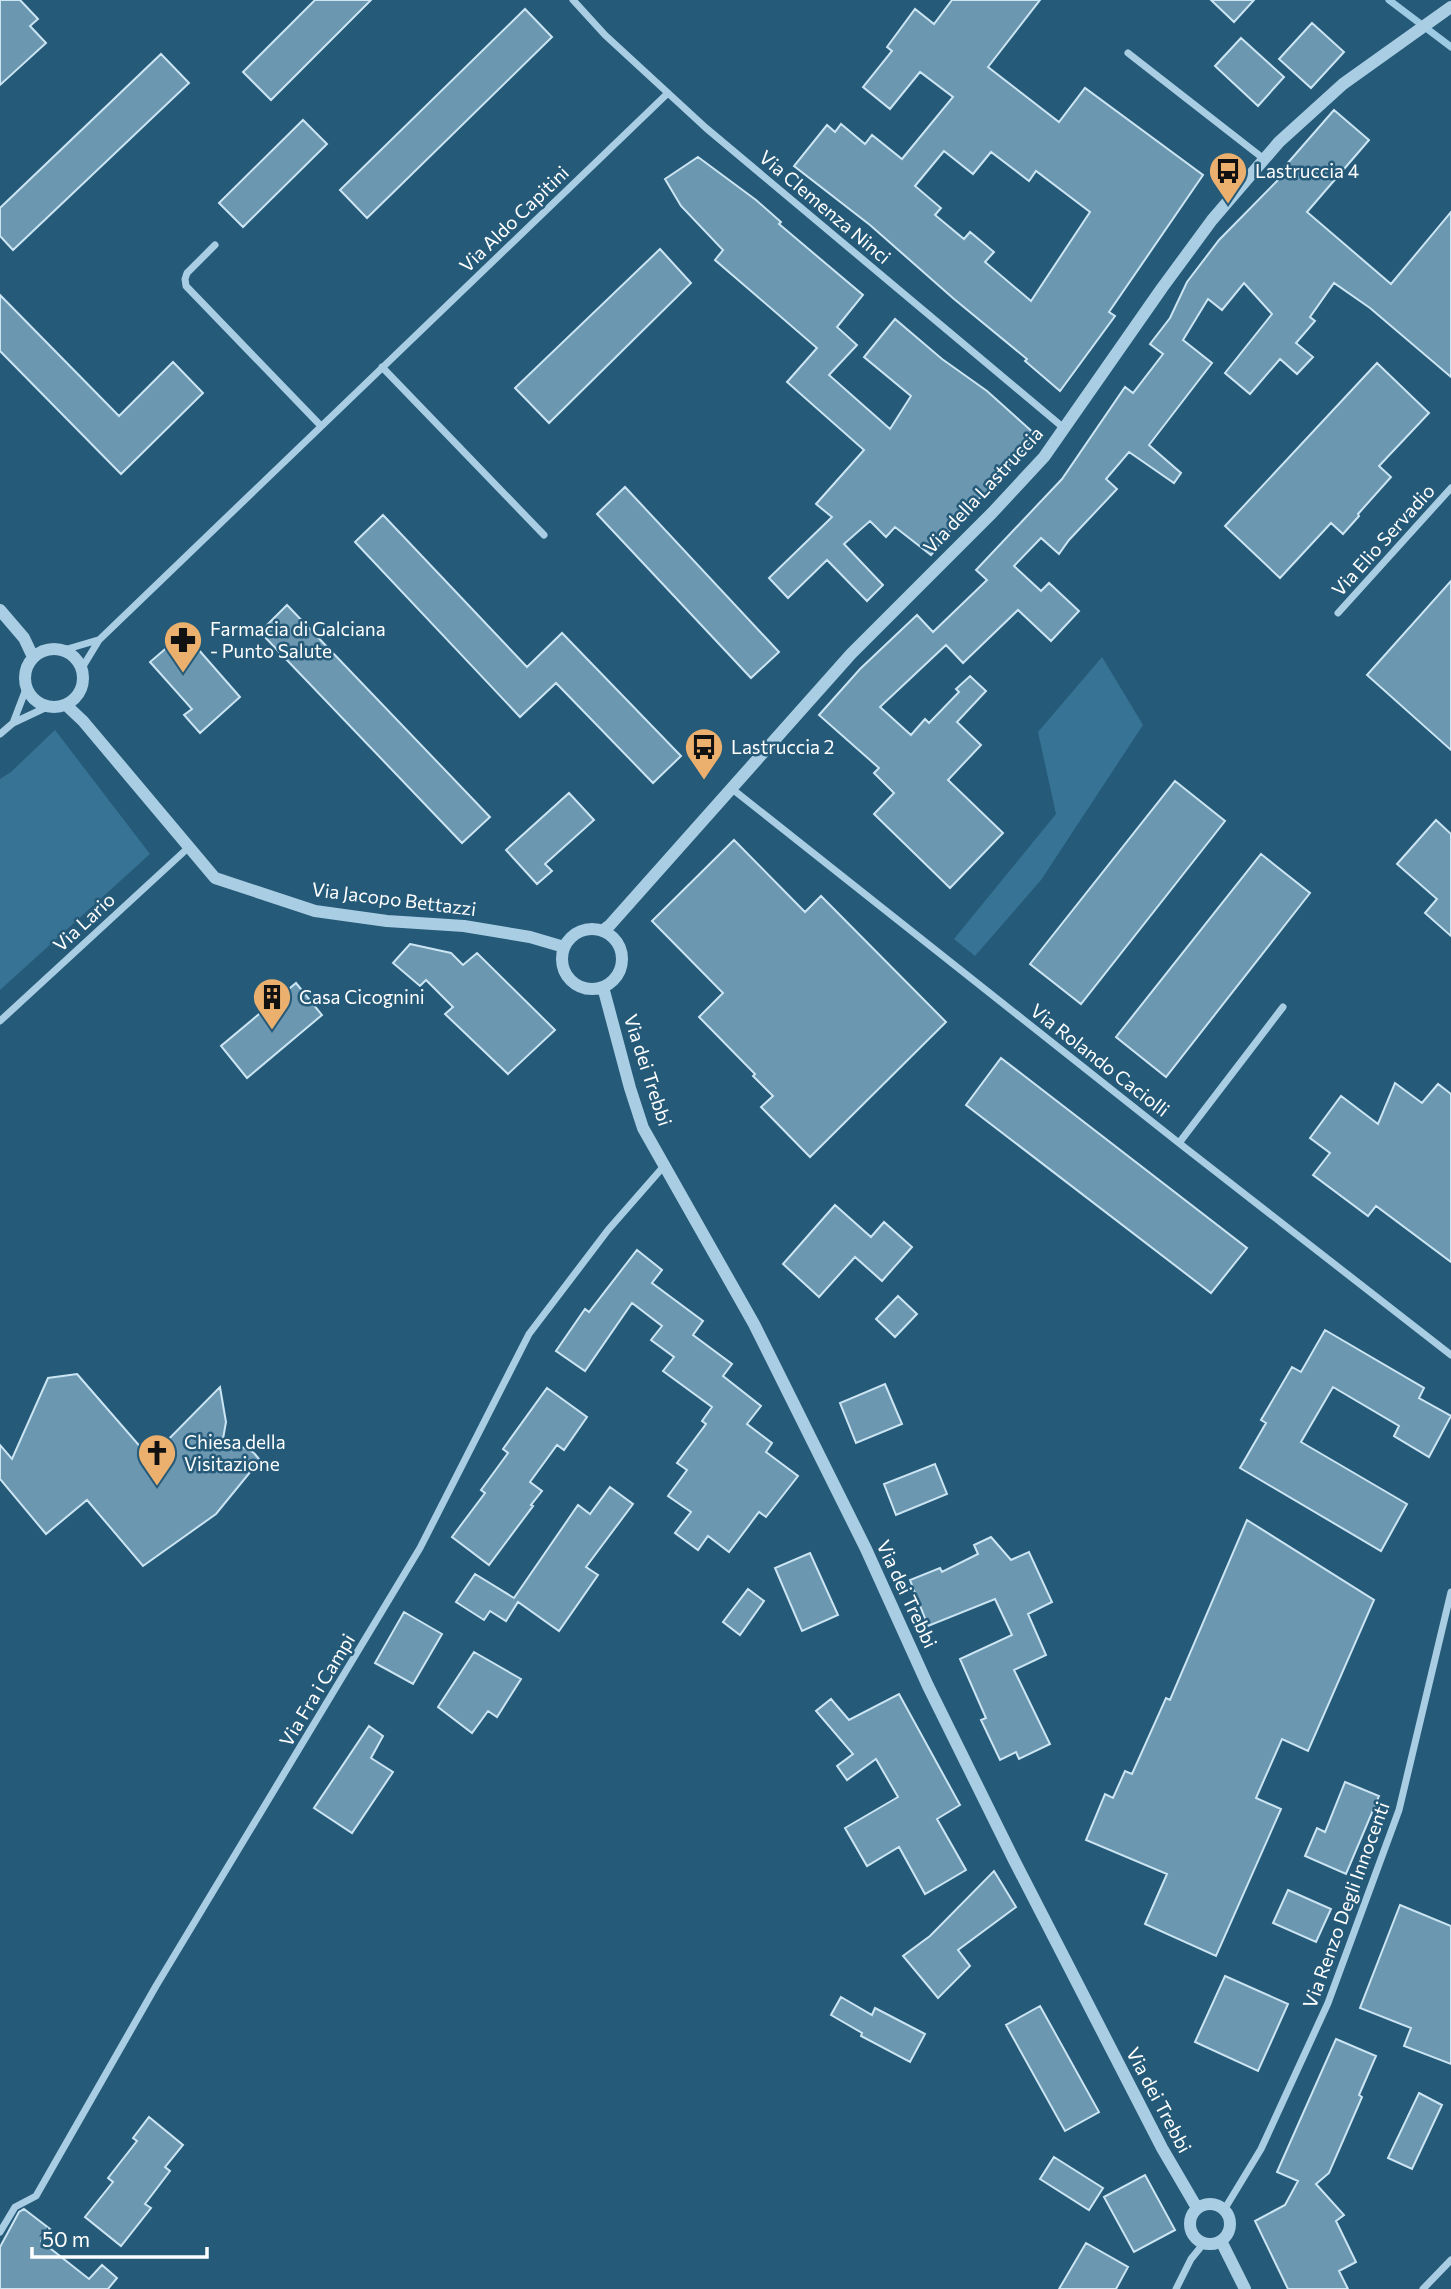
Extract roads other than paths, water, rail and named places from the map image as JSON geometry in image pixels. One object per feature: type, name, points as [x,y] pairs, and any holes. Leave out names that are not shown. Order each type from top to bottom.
[{"type":"street","name":"Via Clemenza Ninci","points":[[573,0],[605,35],[668,93],[1065,429]]},
{"type":"street","name":"Via della Lastruccia","points":[[602,930],[851,654],[1044,457],[1212,220],[1264,159],[1324,100],[1451,7]]},
{"type":"street","points":[[1129,52],[1264,159]]},
{"type":"street","name":"Via Aldo Capitini","points":[[82,668],[99,640],[668,93]]},
{"type":"street","points":[[215,245],[187,273],[186,286],[321,426]]},
{"type":"street","points":[[382,367],[544,535]]},
{"type":"street","name":"Via Elio Servadio","points":[[1338,613],[1451,488]]},
{"type":"street","points":[[0,610],[24,638],[33,657]]},
{"type":"street","points":[[24,638],[46,650]]},
{"type":"street","name":"Via Aldo Capitini","points":[[64,650],[99,640]]},
{"type":"street","points":[[13,723],[26,689],[25,672],[33,657],[46,650],[64,650],[78,660],[82,668]]},
{"type":"street","name":"Via Jacopo Bettazzi","points":[[82,668],[84,683],[78,696],[83,721]]},
{"type":"street","points":[[26,689],[31,697],[47,707]]},
{"type":"street","points":[[0,734],[13,723],[47,707],[66,705],[78,696]]},
{"type":"street","name":"Via Jacopo Bettazzi","points":[[66,705],[83,721],[215,878],[315,911],[387,921],[464,926],[530,937],[564,947]]},
{"type":"street","name":"Via Rolando Caciolli","points":[[731,788],[1451,1355]]},
{"type":"street","name":"Via Lario","points":[[0,1021],[189,846]]},
{"type":"street","points":[[584,930],[602,930],[613,937],[620,947],[620,971],[613,981],[603,987],[580,987],[570,980],[564,970],[564,947],[584,930]]},
{"type":"street","name":"Via dei Trebbi","points":[[603,987],[640,1118],[754,1324],[866,1549],[928,1686],[1020,1872],[1156,2136],[1197,2208]]},
{"type":"street","points":[[1179,1143],[1283,1007]]},
{"type":"street","name":"Via Fra i Campi","points":[[0,2232],[15,2207],[36,2196],[156,1986],[413,1559],[529,1334],[608,1230],[665,1166]]},
{"type":"street","name":"Via Renzo Degli Innocenti","points":[[1224,2210],[1261,2149],[1328,2003],[1399,1811],[1451,1592]]},
{"type":"street","points":[[1214,2204],[1224,2210],[1228,2216],[1229,2230],[1221,2241],[1204,2244],[1194,2236],[1190,2225],[1197,2208],[1214,2204]]},
{"type":"street","points":[[1221,2241],[1245,2289]]},
{"type":"street","points":[[1175,2289],[1191,2259],[1204,2244]]},
{"type":"street","points":[[1423,2289],[1451,2260]]},
{"type":"waterway","points":[[1389,0],[1451,47]]},
{"type":"place","name":"Lastruccia 4","points":[[1228,205]]},
{"type":"place","name":"Farmacia di Galciana - Punto Salute","points":[[183,674]]},
{"type":"place","name":"Lastruccia 2","points":[[704,781]]},
{"type":"place","name":"Casa Cicognini","points":[[272,1031]]},
{"type":"place","name":"Chiesa della Visitazione","points":[[157,1487]]}]
